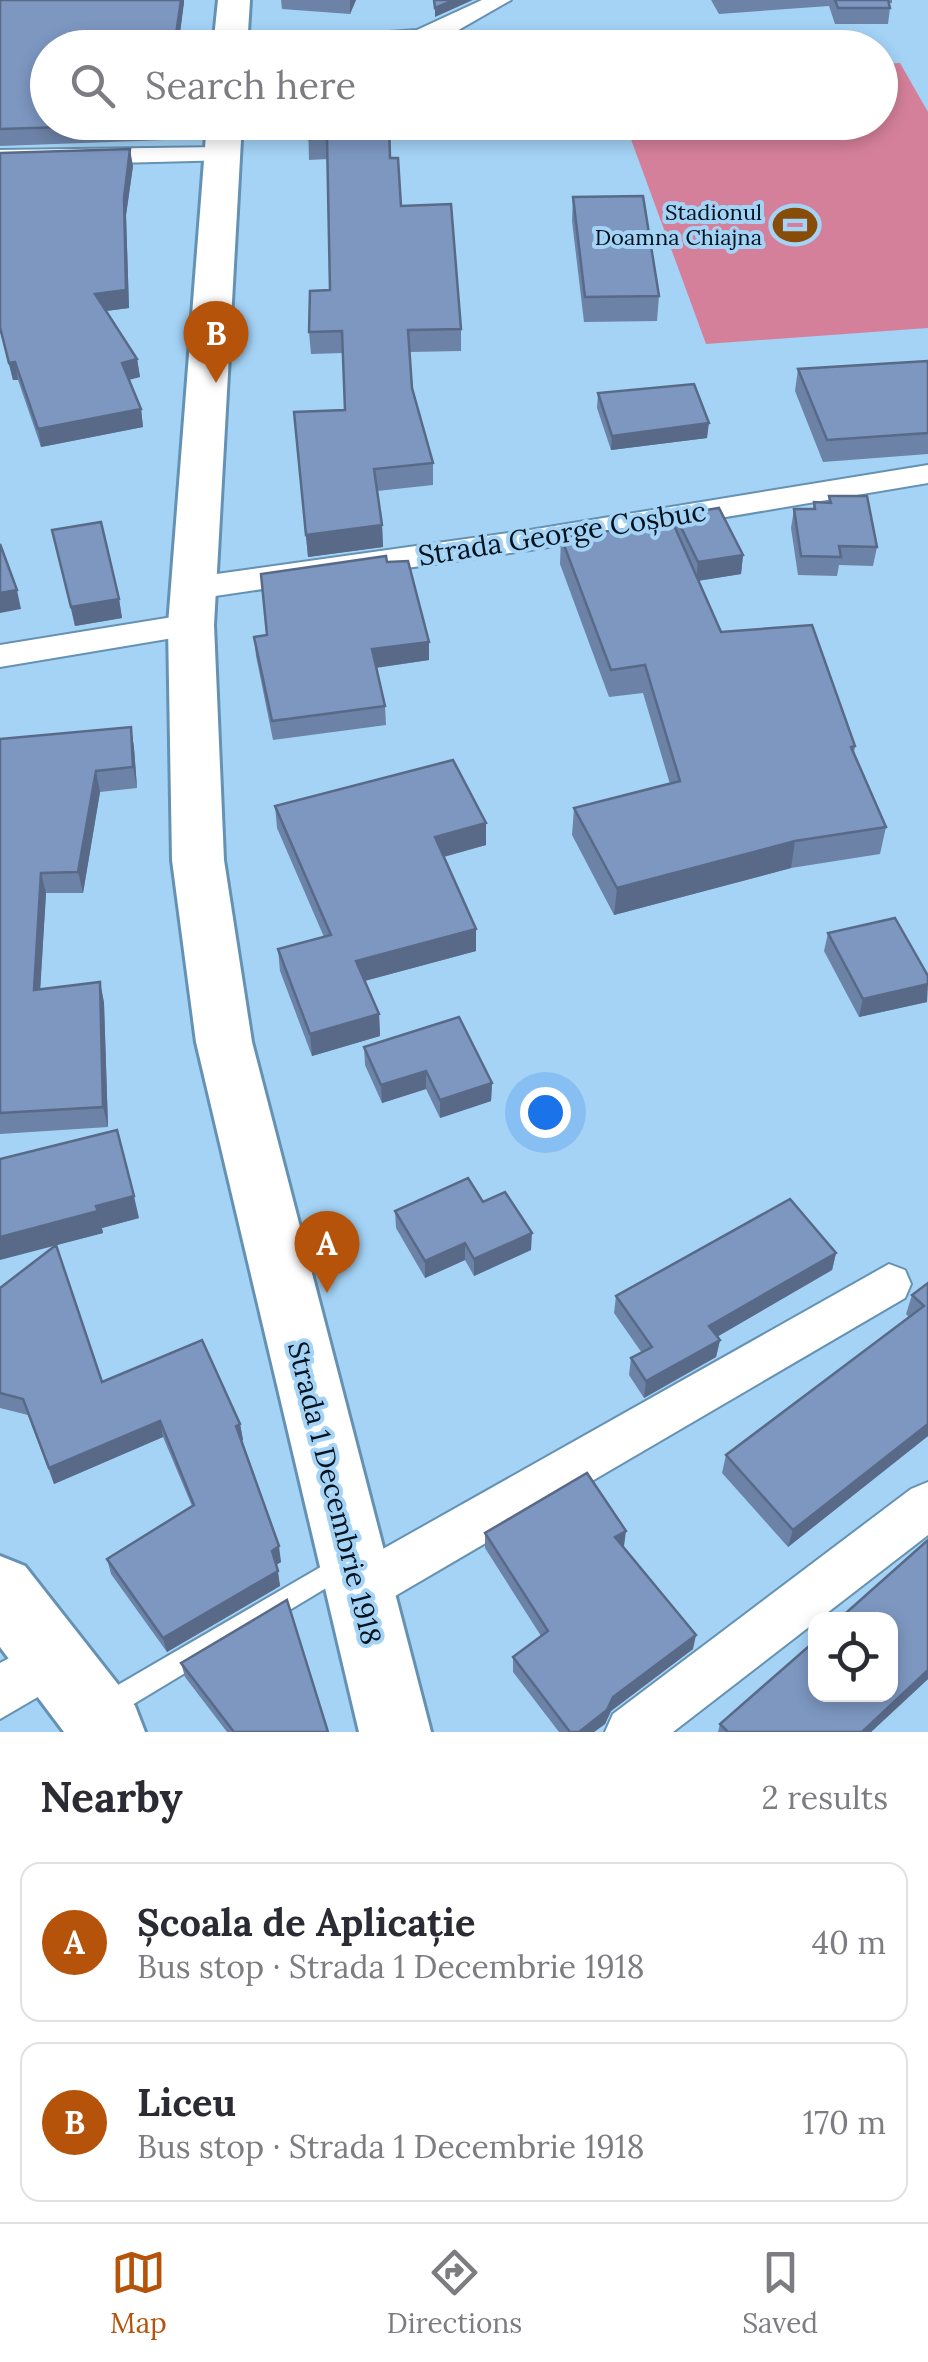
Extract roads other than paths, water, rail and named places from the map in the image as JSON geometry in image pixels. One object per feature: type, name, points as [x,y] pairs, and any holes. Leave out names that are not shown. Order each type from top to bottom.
[{"type":"street","points":[[232,30],[234,0]]},
{"type":"street","points":[[442,30],[500,0]]},
{"type":"street","points":[[0,158],[202,140]]},
{"type":"street","name":"Strada 1 Decembrie 1918","points":[[224,140],[193,607],[198,860],[224,1042],[395,1732]]},
{"type":"street","name":"Strada George Coșbuc","points":[[0,656],[193,607],[511,542],[928,474]]},
{"type":"street","points":[[356,1575],[888,1284]]},
{"type":"street","points":[[632,1732],[928,1504]]},
{"type":"street","points":[[0,1590],[27,1676],[102,1723]]},
{"type":"lane","points":[[102,1723],[264,1609],[356,1575]]},
{"type":"place","name":"Stadionul Doamna Chiajna","points":[[795,225]]},
{"type":"place","name":"Liceu","points":[[216,383]]},
{"type":"place","name":"Școala de Aplicație","points":[[327,1293]]}]
